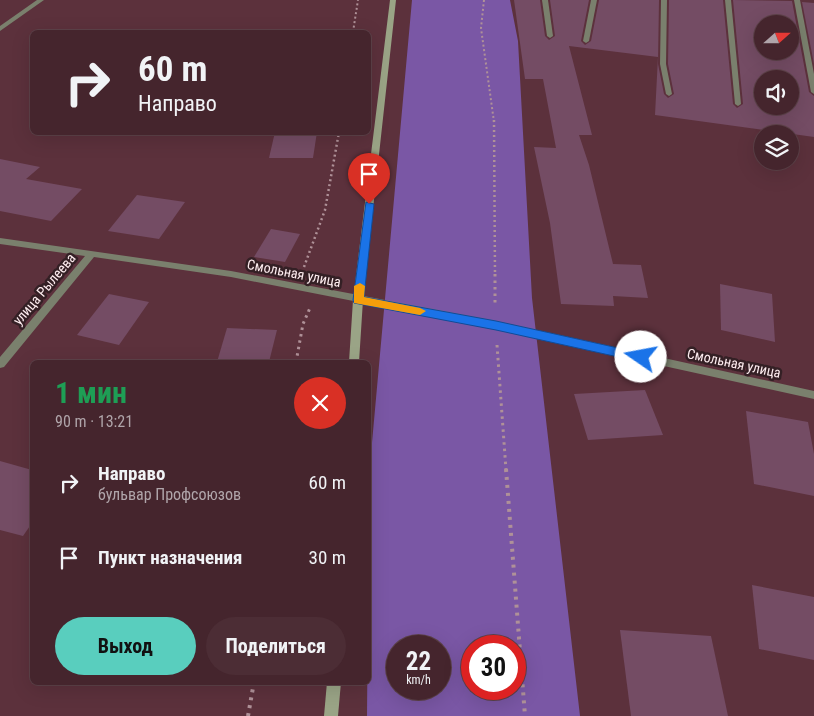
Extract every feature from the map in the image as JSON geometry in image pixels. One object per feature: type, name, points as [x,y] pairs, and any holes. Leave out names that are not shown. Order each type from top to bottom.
[{"type":"main road","points":[[354,360],[358,300],[393,0]]},
{"type":"main road","points":[[332,716],[334,685]]},
{"type":"street","points":[[0,29],[41,0]]},
{"type":"street","points":[[545,0],[550,36]]},
{"type":"street","points":[[586,41],[594,0]]},
{"type":"street","points":[[664,0],[663,64],[669,94]]},
{"type":"street","points":[[728,0],[738,104]]},
{"type":"street","points":[[797,0],[814,92]]},
{"type":"street","name":"Смольная улица","points":[[0,241],[231,274],[496,326],[814,395]]},
{"type":"street","name":"улица Рылеева","points":[[0,364],[91,255]]},
{"type":"path","points":[[353,30],[358,0]]},
{"type":"path","points":[[484,0],[481,28],[494,122],[496,326],[525,716]]},
{"type":"path","points":[[297,288],[325,210],[338,135]]},
{"type":"path","points":[[296,360],[303,324],[317,292]]},
{"type":"path","points":[[248,716],[253,685]]},
{"type":"shaded area","points":[[412,0],[510,0],[518,41],[532,298],[580,716],[367,716],[367,685],[371,685],[371,454]]},
{"type":"building","points":[[514,0],[540,0],[545,36],[549,40],[555,36],[550,0],[589,0],[581,41],[585,45],[591,41],[599,0],[659,0],[658,64],[664,94],[668,98],[674,94],[668,64],[669,0],[723,0],[733,104],[737,108],[743,104],[733,0],[792,1],[795,15],[754,15],[754,60],[799,60],[799,38],[809,92],[814,96],[814,137],[799,135],[799,125],[754,125],[754,129],[655,115],[658,57],[569,46],[592,135],[579,135],[589,165],[613,264],[641,265],[648,298],[613,296],[614,306],[561,304],[550,223],[534,147],[556,148],[543,79],[525,79]]},
{"type":"building","points":[[802,2],[814,3],[814,64]]},
{"type":"building","points":[[274,135],[317,135],[313,158],[269,158]]},
{"type":"building","points":[[0,159],[40,167],[26,179],[82,189],[51,221],[0,211]]},
{"type":"building","points":[[137,195],[185,202],[159,239],[108,231]]},
{"type":"building","points":[[271,229],[300,234],[285,262],[254,257]]},
{"type":"building","points":[[720,284],[772,294],[775,342],[721,330]]},
{"type":"building","points":[[109,294],[149,302],[119,345],[77,335]]},
{"type":"building","points":[[227,328],[277,330],[270,360],[218,360]]},
{"type":"building","points":[[645,390],[663,435],[588,440],[574,394]]},
{"type":"building","points":[[746,411],[808,422],[814,454],[814,496],[754,484]]},
{"type":"building","points":[[0,461],[30,469],[30,526],[23,536],[0,530]]},
{"type":"building","points":[[752,585],[814,597],[814,660],[759,649]]},
{"type":"building","points":[[620,630],[711,636],[728,716],[631,716]]},
{"type":"slow traffic","points":[[360,286],[358,300],[420,311]]},
{"type":"route","points":[[369,204],[358,300],[496,326],[641,357]]}]
